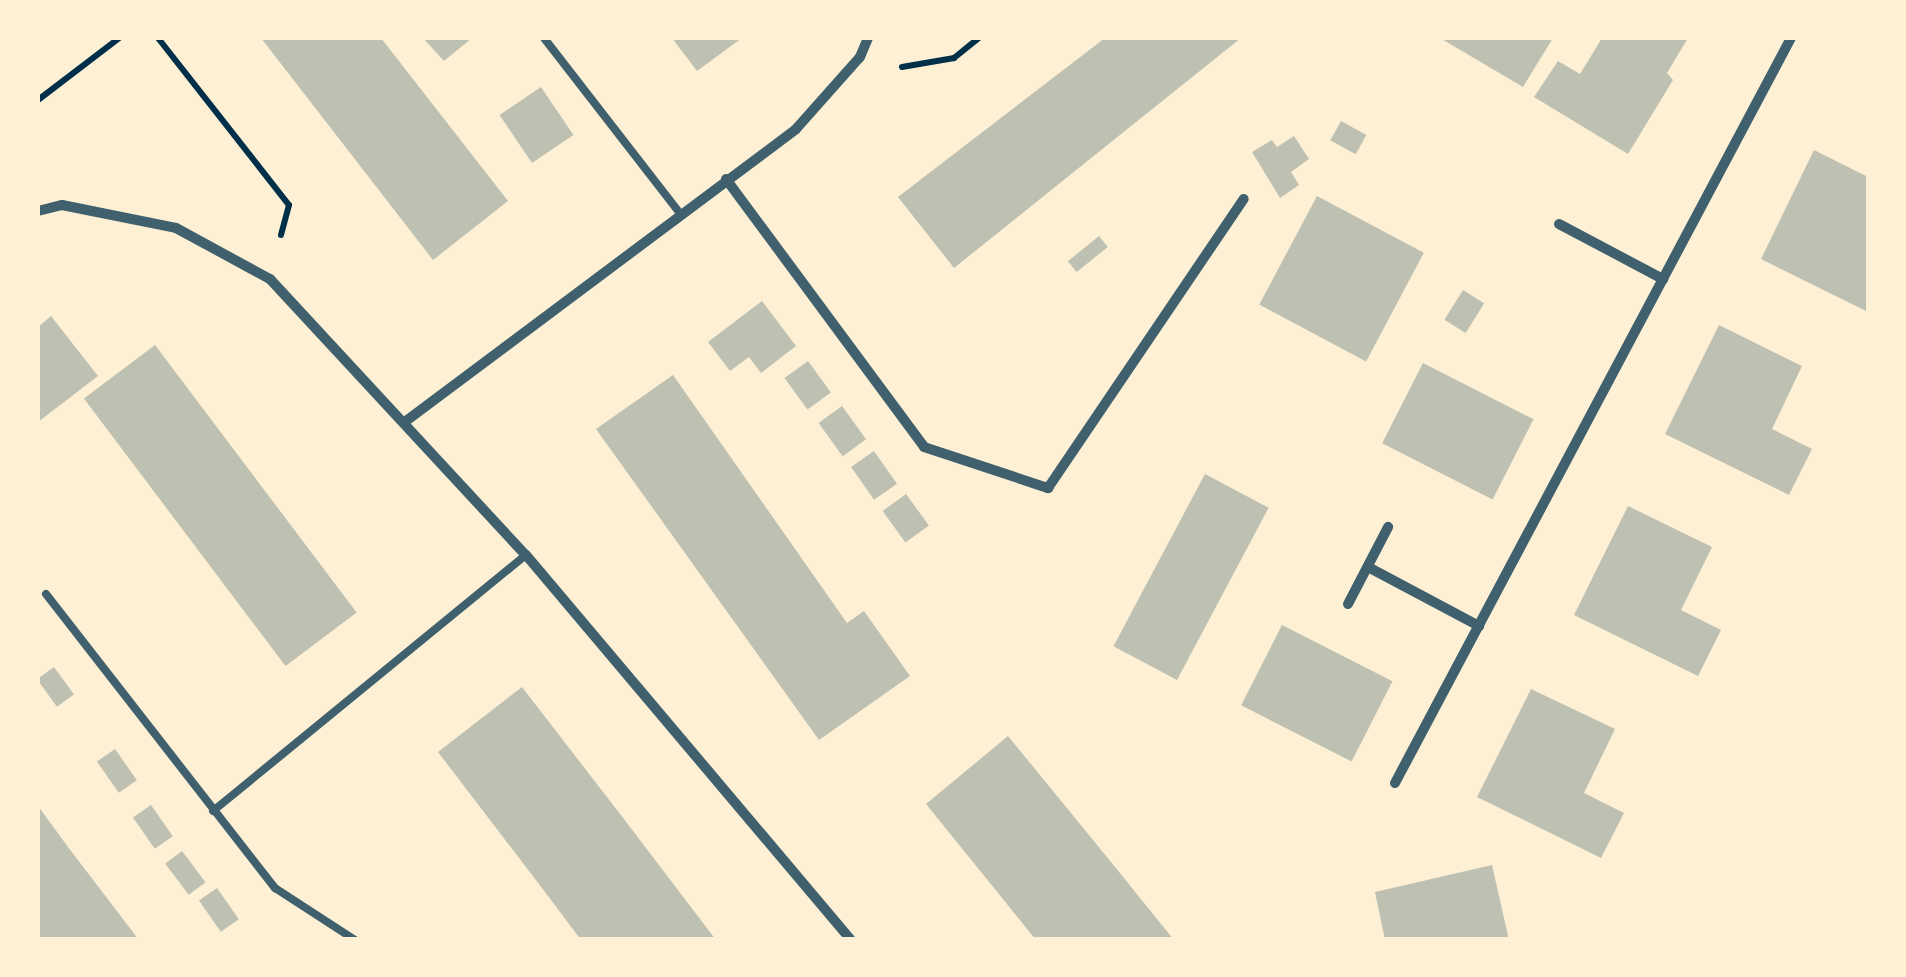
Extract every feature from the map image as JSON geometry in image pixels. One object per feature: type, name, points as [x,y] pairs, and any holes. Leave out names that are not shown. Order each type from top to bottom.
[{"type":"street","points":[[406,421],[680,212],[796,129],[860,57],[868,38]]},
{"type":"street","points":[[1396,783],[1791,38]]},
{"type":"street","points":[[726,180],[924,446],[1048,488],[1244,199]]},
{"type":"street","points":[[38,210],[62,206],[176,228],[270,279],[406,421],[526,555],[852,940]]},
{"type":"street","points":[[1559,224],[1663,279]]},
{"type":"street","points":[[1348,604],[1388,527]]},
{"type":"street","points":[[1368,567],[1479,626]]},
{"type":"lane","points":[[544,38],[680,212]]},
{"type":"lane","points":[[213,810],[526,555]]},
{"type":"lane","points":[[46,594],[275,888],[355,940]]},
{"type":"path","points":[[38,100],[118,38]]},
{"type":"path","points":[[158,38],[288,205],[270,279]]},
{"type":"path","points":[[842,78],[954,58],[980,38]]},
{"type":"building","points":[[261,38],[381,38],[508,201],[433,260]]},
{"type":"building","points":[[423,38],[472,38],[444,61]]},
{"type":"building","points":[[672,38],[742,38],[697,71]]},
{"type":"building","points":[[1105,38],[1241,38],[954,268],[898,197]]},
{"type":"building","points":[[1440,38],[1553,38],[1523,87]]},
{"type":"building","points":[[1602,38],[1688,38],[1667,73],[1673,80],[1628,154],[1534,97],[1558,61],[1580,74]]},
{"type":"building","points":[[541,87],[573,135],[532,163],[500,115]]},
{"type":"building","points":[[1341,121],[1366,135],[1356,154],[1330,140]]},
{"type":"building","points":[[1294,136],[1309,159],[1291,172],[1299,185],[1280,198],[1252,152],[1272,140],[1277,147]]},
{"type":"building","points":[[1814,150],[1868,177],[1868,312],[1761,259]]},
{"type":"building","points":[[1317,196],[1424,253],[1366,361],[1259,305]]},
{"type":"building","points":[[1099,236],[1108,247],[1077,272],[1068,261]]},
{"type":"building","points":[[1463,290],[1484,303],[1466,333],[1444,320]]},
{"type":"building","points":[[762,301],[796,346],[761,373],[749,357],[730,371],[708,342]]},
{"type":"building","points":[[51,316],[98,376],[38,422],[38,327]]},
{"type":"building","points":[[1719,325],[1802,366],[1772,429],[1812,449],[1789,495],[1665,434]]},
{"type":"building","points":[[155,345],[357,613],[286,666],[84,399]]},
{"type":"building","points":[[808,361],[831,393],[807,410],[785,378]]},
{"type":"building","points":[[1423,363],[1533,419],[1493,499],[1382,443]]},
{"type":"building","points":[[673,375],[847,623],[864,611],[910,676],[819,740],[596,429]]},
{"type":"building","points":[[842,406],[866,439],[843,456],[819,423]]},
{"type":"building","points":[[874,451],[897,484],[874,500],[851,467]]},
{"type":"building","points":[[1205,474],[1269,508],[1177,680],[1113,646]]},
{"type":"building","points":[[906,494],[929,526],[905,543],[883,511]]},
{"type":"building","points":[[1628,506],[1712,547],[1681,610],[1721,630],[1698,676],[1574,615]]},
{"type":"building","points":[[1282,625],[1392,681],[1352,761],[1241,705]]},
{"type":"building","points":[[54,667],[74,695],[57,707],[38,681]]},
{"type":"building","points":[[522,687],[716,940],[581,940],[438,752]]},
{"type":"building","points":[[1531,689],[1615,729],[1584,793],[1624,813],[1601,858],[1477,797]]},
{"type":"building","points":[[1008,736],[1174,940],[1036,940],[926,804]]},
{"type":"building","points":[[115,749],[137,780],[119,793],[97,762]]},
{"type":"building","points":[[151,805],[173,836],[155,849],[133,818]]},
{"type":"building","points":[[38,806],[68,847],[139,940],[38,940]]},
{"type":"building","points":[[182,851],[205,882],[189,895],[165,864]]},
{"type":"building","points":[[1492,865],[1509,940],[1385,940],[1375,892]]},
{"type":"building","points":[[217,888],[239,919],[221,932],[199,901]]}]
